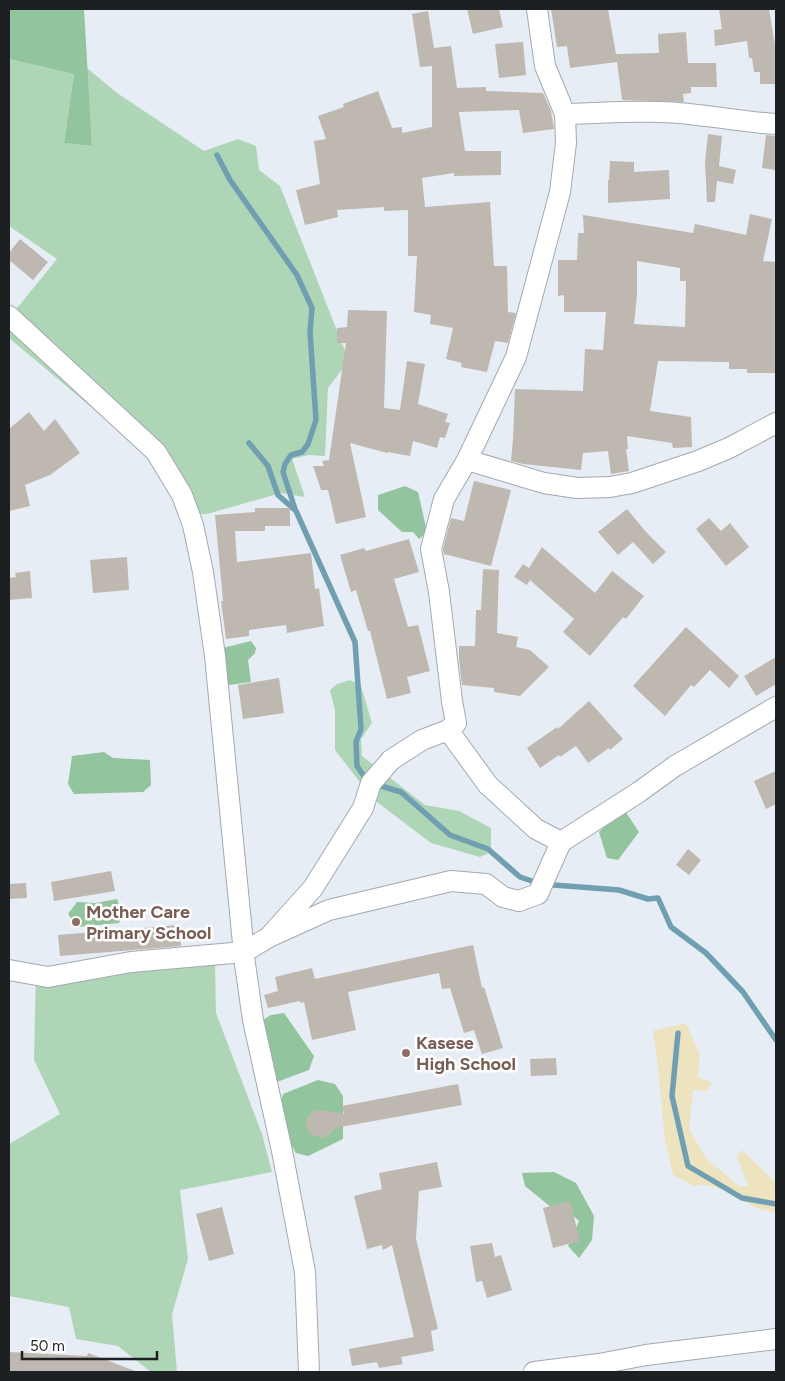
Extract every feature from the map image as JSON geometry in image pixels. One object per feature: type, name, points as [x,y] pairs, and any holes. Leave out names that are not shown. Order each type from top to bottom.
[{"type":"street","points":[[269,937],[313,888],[363,808],[371,783],[391,760],[422,740],[448,730],[456,723],[439,592],[431,549],[444,499],[467,460],[516,356],[560,192],[566,143],[565,114],[545,66],[537,9]]},
{"type":"street","points":[[565,114],[662,112],[776,124]]},
{"type":"street","points":[[9,316],[156,452],[182,495],[193,525],[203,572],[215,656],[244,952],[253,1020],[282,1151],[305,1272],[309,1372]]},
{"type":"street","points":[[467,460],[544,483],[577,488],[610,487],[632,483],[698,461],[729,448],[776,423]]},
{"type":"street","points":[[9,970],[48,977],[131,962],[244,952],[269,937],[329,910],[451,881],[486,884],[503,897],[519,902],[538,894],[562,842],[675,766],[776,707]]},
{"type":"street","points":[[448,730],[488,785],[536,829],[562,842]]},
{"type":"street","points":[[534,1372],[600,1368],[646,1355],[776,1339]]},
{"type":"green space","points":[[9,9],[84,9],[92,146],[64,143],[74,74],[9,59]]},
{"type":"green space","points":[[9,59],[74,74],[64,143],[92,146],[87,68],[117,93],[204,151],[238,139],[256,146],[259,170],[280,186],[349,361],[328,388],[325,456],[309,455],[292,459],[305,497],[281,493],[207,514],[193,514],[178,480],[9,338],[9,318],[57,259],[9,226]]},
{"type":"green space","points":[[405,486],[418,492],[427,532],[419,539],[413,532],[402,532],[378,510],[378,495]]},
{"type":"green space","points":[[251,641],[256,648],[255,653],[248,660],[251,682],[229,685],[223,678],[223,648]]},
{"type":"green space","points":[[350,680],[361,686],[372,723],[361,739],[362,756],[425,805],[459,811],[491,828],[491,852],[480,857],[431,843],[373,799],[335,750],[335,710],[330,690],[337,684]]},
{"type":"green space","points":[[104,752],[113,758],[150,760],[151,785],[143,792],[74,794],[68,784],[72,756]]},
{"type":"green space","points":[[623,808],[639,832],[618,860],[607,858],[599,832]]},
{"type":"green space","points":[[117,899],[123,914],[119,923],[77,927],[68,914],[77,902],[96,903]]},
{"type":"green space","points":[[215,965],[216,1013],[262,1134],[272,1172],[180,1190],[188,1259],[172,1314],[177,1372],[151,1372],[118,1346],[76,1339],[69,1307],[9,1296],[9,1144],[60,1114],[34,1060],[36,969]]},
{"type":"green space","points":[[284,1013],[314,1056],[309,1070],[274,1083],[251,1027],[271,1015]]},
{"type":"green space","points":[[318,1080],[335,1084],[343,1096],[343,1139],[308,1156],[296,1153],[276,1118],[283,1094]]},
{"type":"green space","points":[[554,1172],[576,1183],[594,1216],[592,1240],[579,1258],[568,1246],[579,1221],[562,1205],[552,1208],[525,1186],[522,1173]]},
{"type":"sand","points":[[686,1023],[700,1055],[698,1077],[712,1082],[707,1091],[693,1090],[689,1129],[706,1158],[740,1187],[748,1186],[737,1157],[742,1150],[776,1183],[776,1212],[760,1209],[718,1188],[702,1185],[694,1186],[673,1175],[665,1141],[653,1031]]},
{"type":"building","points":[[467,9],[499,9],[503,27],[473,34]]},
{"type":"building","points":[[551,9],[608,9],[616,54],[659,53],[658,34],[686,32],[688,63],[716,63],[717,87],[691,87],[691,93],[683,94],[684,102],[622,100],[617,62],[570,68],[567,46],[557,47]]},
{"type":"building","points":[[719,9],[769,9],[776,51],[776,84],[760,84],[760,72],[754,72],[752,58],[749,58],[747,41],[715,46],[714,30],[722,29]]},
{"type":"building","points":[[428,11],[434,48],[451,46],[457,88],[486,87],[486,91],[543,93],[551,111],[554,129],[523,133],[519,110],[459,112],[465,151],[501,151],[501,175],[454,176],[454,173],[422,178],[425,207],[490,202],[494,266],[507,266],[508,312],[516,313],[508,343],[495,341],[487,372],[461,367],[462,363],[446,359],[453,328],[430,324],[431,315],[414,312],[417,256],[408,256],[408,210],[384,211],[384,207],[337,210],[338,217],[305,225],[296,190],[320,184],[314,141],[326,139],[318,116],[344,107],[343,104],[378,91],[392,128],[402,127],[402,133],[432,127],[432,66],[420,67],[412,14]]},
{"type":"building","points":[[523,42],[526,75],[499,78],[495,44]]},
{"type":"building","points":[[708,134],[722,136],[719,166],[736,170],[733,184],[717,181],[715,202],[707,202],[705,162]]},
{"type":"building","points":[[766,135],[776,136],[776,170],[762,168]]},
{"type":"building","points":[[610,161],[634,162],[634,172],[669,170],[670,199],[608,203]]},
{"type":"building","points":[[750,214],[772,219],[763,261],[776,262],[776,373],[747,373],[747,369],[729,369],[729,362],[658,361],[650,411],[691,417],[692,447],[673,448],[672,443],[627,436],[628,449],[626,449],[629,471],[611,474],[608,451],[583,453],[581,470],[511,461],[515,389],[583,391],[585,349],[603,350],[606,312],[564,312],[564,295],[558,296],[558,260],[577,260],[578,233],[584,233],[583,215],[693,233],[695,224],[746,235]],"holes":[[[637,261],[680,268],[680,281],[686,281],[685,327],[634,324],[637,295]]]},
{"type":"building","points":[[20,239],[48,262],[33,280],[9,260],[9,253]]},
{"type":"building","points":[[348,310],[387,311],[384,408],[400,410],[407,361],[425,364],[418,404],[448,414],[445,422],[450,423],[445,438],[440,437],[437,448],[413,441],[410,456],[387,453],[350,443],[366,517],[336,524],[328,490],[321,490],[313,466],[324,466],[322,461],[329,460],[346,343],[337,343],[337,328],[347,327]]},
{"type":"building","points":[[29,412],[44,431],[55,419],[80,453],[50,475],[25,485],[30,506],[9,511],[9,429]]},
{"type":"building","points":[[474,481],[511,490],[491,566],[444,554],[443,549],[451,518],[464,521]]},
{"type":"building","points":[[255,508],[290,508],[290,526],[265,526],[265,531],[235,531],[237,562],[311,553],[315,589],[319,588],[324,626],[287,633],[286,625],[249,630],[249,636],[226,639],[221,601],[223,601],[215,515],[255,512]]},
{"type":"building","points":[[627,509],[666,552],[653,564],[633,542],[618,555],[598,532]]},
{"type":"building","points":[[709,518],[721,531],[730,523],[749,547],[726,566],[696,529]]},
{"type":"building","points":[[409,539],[419,572],[394,579],[408,627],[418,625],[430,671],[407,677],[411,693],[387,699],[370,631],[368,631],[356,590],[351,592],[340,555],[364,548],[366,551]]},
{"type":"building","points":[[542,547],[595,593],[612,571],[644,596],[626,619],[623,617],[590,656],[563,632],[574,619],[530,580],[527,585],[514,577],[523,564],[529,568]]},
{"type":"building","points":[[127,557],[129,590],[93,593],[90,560]]},
{"type":"building","points":[[483,569],[499,570],[497,633],[518,637],[516,647],[530,650],[549,667],[520,696],[494,692],[494,688],[462,685],[459,646],[475,646],[476,610],[481,610]]},
{"type":"building","points":[[30,571],[32,598],[9,600],[9,578],[16,577],[15,573]]},
{"type":"building","points":[[686,627],[739,676],[729,688],[710,670],[694,687],[691,685],[665,716],[633,686]]},
{"type":"building","points":[[776,657],[776,684],[756,696],[744,676]]},
{"type":"building","points":[[279,678],[284,713],[243,719],[238,685]]},
{"type":"building","points":[[589,701],[623,739],[610,750],[609,748],[588,763],[576,746],[540,768],[527,748],[557,727],[558,729]]},
{"type":"building","points":[[776,771],[776,804],[766,809],[754,781]]},
{"type":"building","points":[[688,849],[701,860],[689,875],[676,865]]},
{"type":"building","points":[[111,871],[115,891],[54,901],[51,882]]},
{"type":"building","points":[[26,883],[27,898],[9,899],[9,884]]},
{"type":"building","points":[[179,925],[181,946],[60,956],[58,935]]},
{"type":"building","points":[[473,945],[482,988],[484,987],[503,1048],[482,1054],[474,1030],[464,1033],[450,988],[442,989],[439,973],[348,992],[356,1030],[312,1040],[304,1002],[300,1003],[300,1001],[268,1008],[264,995],[278,991],[275,977],[312,968],[315,979]]},
{"type":"building","points":[[556,1058],[557,1075],[531,1076],[530,1059]]},
{"type":"building","points":[[458,1084],[462,1105],[335,1128],[323,1138],[311,1135],[307,1130],[306,1120],[314,1111],[321,1110],[344,1114],[342,1106]]},
{"type":"building","points":[[437,1162],[442,1187],[419,1191],[416,1239],[438,1329],[431,1331],[434,1351],[401,1357],[403,1364],[379,1368],[377,1362],[352,1366],[349,1349],[414,1337],[392,1245],[383,1250],[382,1245],[367,1249],[354,1196],[382,1189],[379,1173]]},
{"type":"building","points":[[570,1201],[580,1241],[553,1248],[543,1208]]},
{"type":"building","points":[[222,1207],[234,1254],[209,1261],[196,1214]]},
{"type":"building","points":[[492,1243],[495,1257],[501,1255],[512,1290],[487,1298],[482,1281],[476,1282],[470,1246]]},
{"type":"building","points":[[9,1352],[87,1356],[88,1353],[135,1371],[9,1372]]},
{"type":"waterway","points":[[217,155],[230,180],[297,275],[312,308],[310,332],[316,420],[308,444],[302,452],[291,455],[285,464],[283,472],[295,509]]},
{"type":"waterway","points":[[249,443],[268,466],[278,495],[296,511],[355,642],[361,729],[356,742],[357,766],[365,778],[371,783],[401,792],[450,835],[488,849],[520,877],[541,884],[619,890],[648,899],[658,898],[671,927],[706,953],[743,992],[776,1040]]},
{"type":"waterway","points":[[678,1033],[672,1096],[688,1166],[742,1198],[776,1204]]},
{"type":"place","name":"Mother Care Primary School","points":[[76,922]]},
{"type":"place","name":"Kasese High School","points":[[406,1053]]}]
